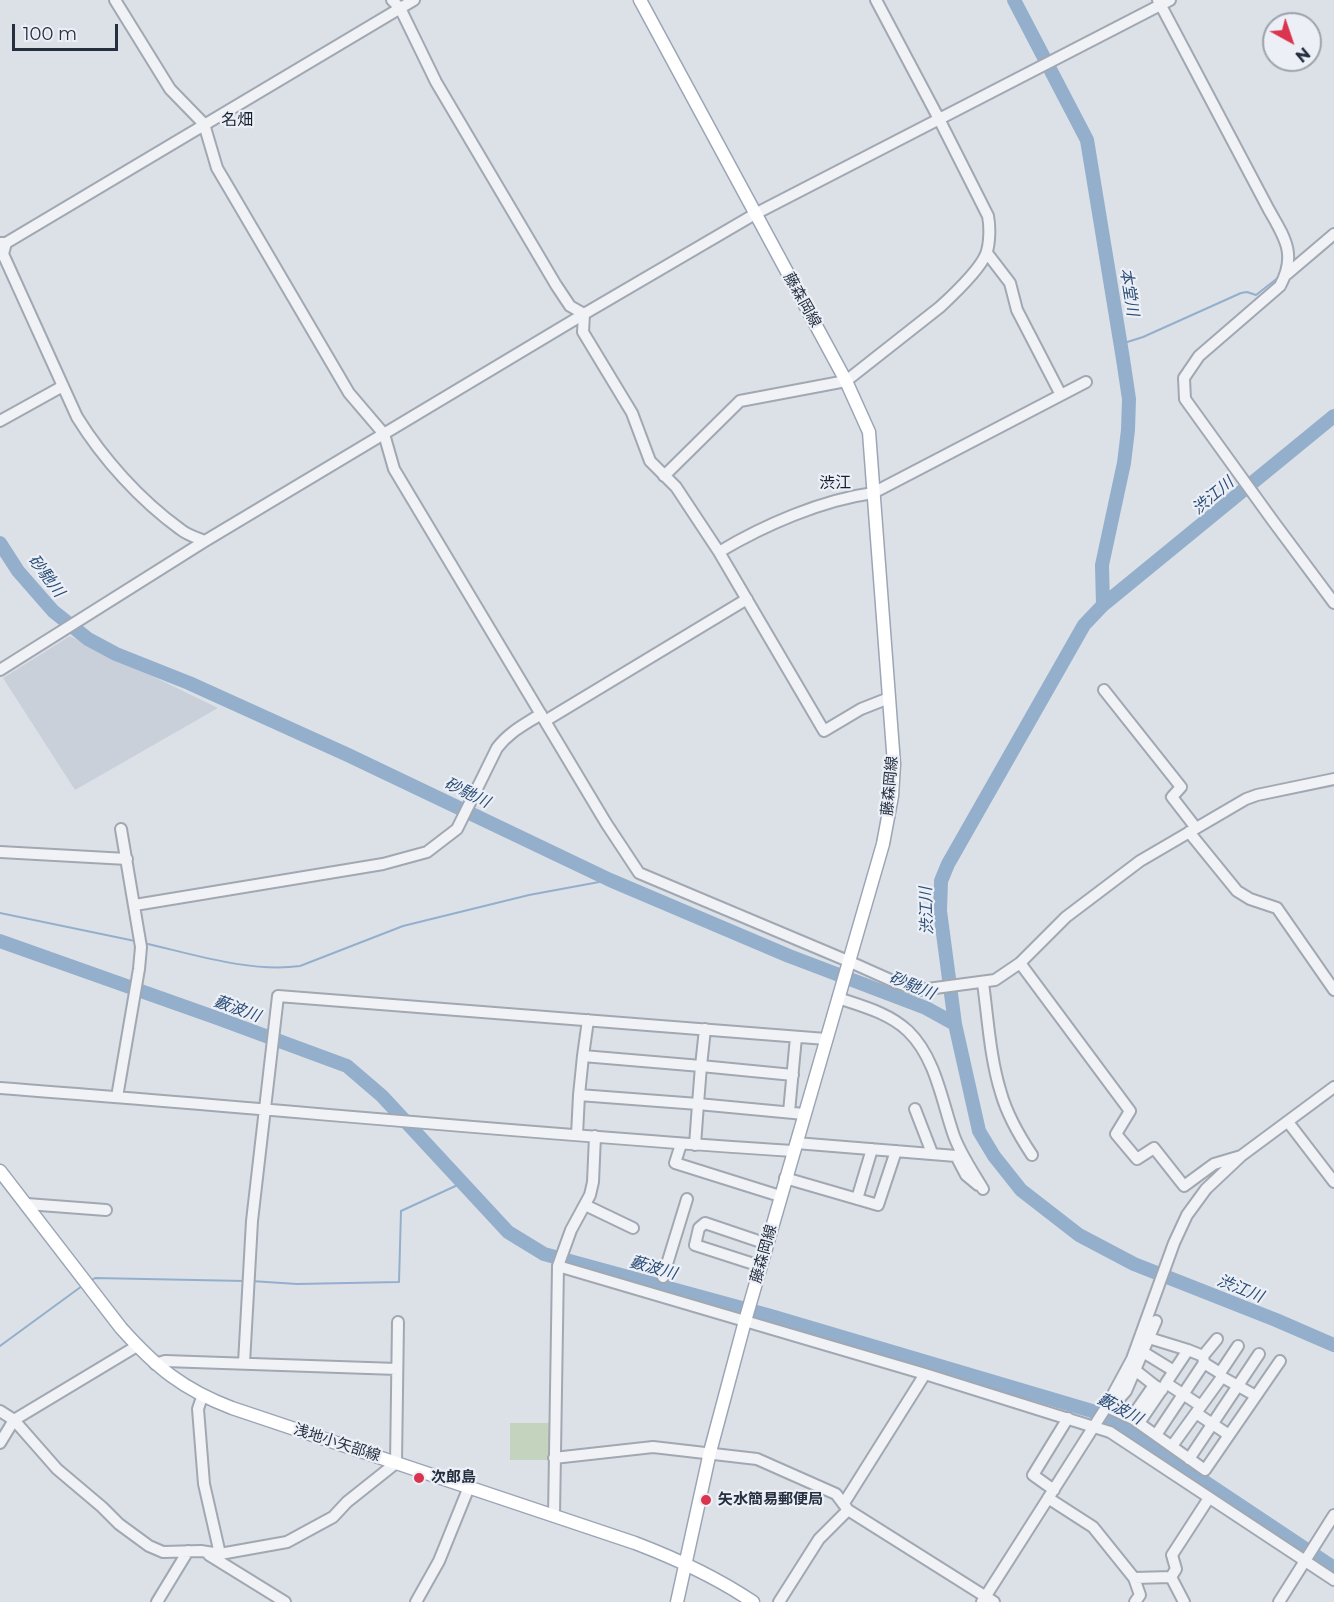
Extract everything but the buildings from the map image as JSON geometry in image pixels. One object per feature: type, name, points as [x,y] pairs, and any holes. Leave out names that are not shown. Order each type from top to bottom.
[{"type":"main road","name":"藤森岡線","points":[[640,0],[846,381],[869,432],[894,764],[892,796],[883,844],[745,1321],[710,1452],[677,1602]]},
{"type":"main road","name":"浅地小矢部線","points":[[0,1171],[137,1346],[155,1364],[202,1396],[635,1543],[687,1563],[725,1583],[753,1602]]},
{"type":"street","points":[[115,0],[170,89],[204,124],[217,168],[349,393],[384,434],[394,469],[631,864],[639,873],[895,982],[920,990],[983,983],[995,980],[1020,963],[1066,917],[1140,861],[1246,799],[1334,779]]},
{"type":"street","points":[[205,541],[181,530],[130,484],[89,436],[77,417],[3,254],[3,243],[204,124],[396,4],[414,0]]},
{"type":"street","points":[[664,476],[740,401],[846,381],[955,294],[987,253],[990,224],[988,216],[876,0]]},
{"type":"street","points":[[0,670],[205,541],[755,214],[1163,2],[1284,236],[1290,256],[1287,274]]},
{"type":"street","points":[[396,4],[436,82],[556,285],[570,306],[584,314]]},
{"type":"street","points":[[1334,234],[1287,274],[1280,286],[1199,356],[1184,378],[1185,399],[1334,603]]},
{"type":"street","points":[[987,253],[1012,287],[1017,310],[1062,395]]},
{"type":"street","points":[[584,314],[583,332],[632,412],[650,461],[676,487],[719,552],[824,731],[861,709],[889,698]]},
{"type":"street","points":[[719,552],[747,535],[785,519],[850,497],[873,493],[1086,382]]},
{"type":"street","points":[[0,422],[63,386]]},
{"type":"street","points":[[135,905],[383,864],[427,852],[457,829],[497,748],[515,729],[543,718],[747,599]]},
{"type":"street","points":[[1104,690],[1180,787],[1172,797],[1237,891],[1250,899],[1277,908],[1334,990]]},
{"type":"street","points":[[117,1097],[141,947],[121,829]]},
{"type":"street","points":[[0,852],[126,859]]},
{"type":"street","points":[[1020,963],[1130,1111],[1116,1134],[1137,1159],[1154,1148],[1184,1186],[1214,1164],[1241,1156]]},
{"type":"street","points":[[983,983],[994,1065],[1001,1095],[1022,1140],[1032,1155]]},
{"type":"street","points":[[244,1363],[252,1221],[278,996],[826,1039]]},
{"type":"street","points":[[0,1088],[694,1145],[872,1149],[932,1153],[956,1156],[966,1175],[983,1189],[955,1138],[937,1081],[924,1052],[909,1032],[890,1018],[838,998]]},
{"type":"street","points":[[577,1135],[579,1095],[588,1020]]},
{"type":"street","points":[[694,1145],[705,1029]]},
{"type":"street","points":[[789,1112],[796,1037]]},
{"type":"street","points":[[583,1056],[793,1075]]},
{"type":"street","points":[[1108,1408],[1132,1359],[1174,1243],[1187,1215],[1206,1189],[1241,1156],[1334,1087]]},
{"type":"street","points":[[579,1095],[804,1114]]},
{"type":"street","points":[[915,1110],[932,1153]]},
{"type":"street","points":[[1288,1122],[1334,1182]]},
{"type":"street","points":[[554,1515],[558,1266],[563,1248],[590,1195],[593,1182],[595,1136]]},
{"type":"street","points":[[681,1144],[675,1163],[780,1196]]},
{"type":"street","points":[[857,1199],[872,1149]]},
{"type":"street","points":[[785,1178],[878,1205],[896,1151]]},
{"type":"street","points":[[663,1277],[687,1199]]},
{"type":"street","points":[[27,1204],[106,1209]]},
{"type":"street","points":[[585,1205],[633,1228]]},
{"type":"street","points":[[760,1266],[695,1245],[699,1228],[705,1223],[767,1244]]},
{"type":"street","points":[[558,1266],[1068,1418],[1096,1424],[1306,1559],[1334,1580]]},
{"type":"street","points":[[554,1458],[653,1447],[757,1459],[836,1494],[846,1507],[987,1600],[1096,1424],[1108,1408],[1126,1391],[1156,1321]]},
{"type":"street","points":[[0,1412],[14,1420],[57,1469],[102,1507],[118,1524],[149,1546],[163,1552],[201,1551],[220,1554],[277,1545],[303,1535],[333,1517],[346,1502],[396,1463],[398,1322]]},
{"type":"street","points":[[1149,1338],[1188,1350],[1221,1375],[1256,1396]]},
{"type":"street","points":[[1156,1435],[1184,1395],[1217,1339]]},
{"type":"street","points":[[0,1443],[14,1420],[137,1346]]},
{"type":"street","points":[[1172,1446],[1199,1409],[1238,1347]]},
{"type":"street","points":[[1135,1420],[1188,1350]]},
{"type":"street","points":[[1143,1352],[1174,1371]]},
{"type":"street","points":[[1190,1459],[1259,1354]]},
{"type":"street","points":[[155,1364],[165,1361],[397,1369]]},
{"type":"street","points":[[1108,1408],[1135,1420],[1205,1470],[1280,1361]]},
{"type":"street","points":[[1135,1370],[1161,1386],[1184,1395],[1213,1424],[1229,1435]]},
{"type":"street","points":[[779,1602],[819,1539],[846,1507],[925,1374]]},
{"type":"street","points":[[202,1396],[198,1409],[204,1484],[220,1554]]},
{"type":"street","points":[[1068,1418],[1033,1475],[1051,1494],[1093,1527],[1134,1578],[1140,1595],[1135,1602]]},
{"type":"street","points":[[416,1602],[439,1561],[469,1487]]},
{"type":"street","points":[[1171,1577],[1176,1569],[1172,1555],[1209,1498]]},
{"type":"street","points":[[1278,1602],[1334,1515]]},
{"type":"street","points":[[157,1602],[188,1551]]},
{"type":"street","points":[[201,1551],[285,1602]]},
{"type":"street","points":[[1134,1578],[1171,1577]]},
{"type":"street","points":[[1171,1577],[1184,1602]]},
{"type":"shaded area","points":[[70,636],[218,708],[75,790],[3,678]]},
{"type":"green space","points":[[510,1423],[550,1423],[550,1460],[510,1460]]},
{"type":"waterway","name":"本堂川","points":[[1014,0],[1087,140],[1129,399],[1124,463],[1102,565],[1103,605]]},
{"type":"waterway","points":[[1121,344],[1143,337],[1241,293],[1256,295],[1279,277]]},
{"type":"waterway","name":"渋江川","points":[[1334,416],[1103,605],[1084,625],[948,864],[941,881],[940,911],[955,1024],[979,1131],[994,1156],[1021,1190],[1079,1235],[1134,1264],[1334,1345]]},
{"type":"waterway","name":"砂馳川","points":[[0,543],[18,571],[53,611],[88,639],[116,654],[189,683],[348,755],[610,880],[789,956],[926,1008],[955,1024]]},
{"type":"waterway","points":[[144,943],[242,965],[300,966],[403,926],[529,895],[610,880]]},
{"type":"waterway","points":[[0,913],[135,941]]},
{"type":"waterway","name":"藪波川","points":[[0,941],[347,1066],[382,1096],[508,1232],[544,1254],[771,1316],[1092,1411],[1142,1440],[1334,1568]]},
{"type":"waterway","points":[[251,1281],[297,1284],[399,1282],[401,1211],[462,1183]]},
{"type":"waterway","points":[[90,1281],[95,1278],[245,1281]]},
{"type":"waterway","points":[[0,1346],[82,1286]]},
{"type":"place","name":"次郎島","points":[[419,1478]]},
{"type":"place","name":"矢水簡易郵便局","points":[[706,1500]]},
{"type":"district","name":"名畑","points":[[237,120]]},
{"type":"district","name":"渋江","points":[[835,483]]}]
